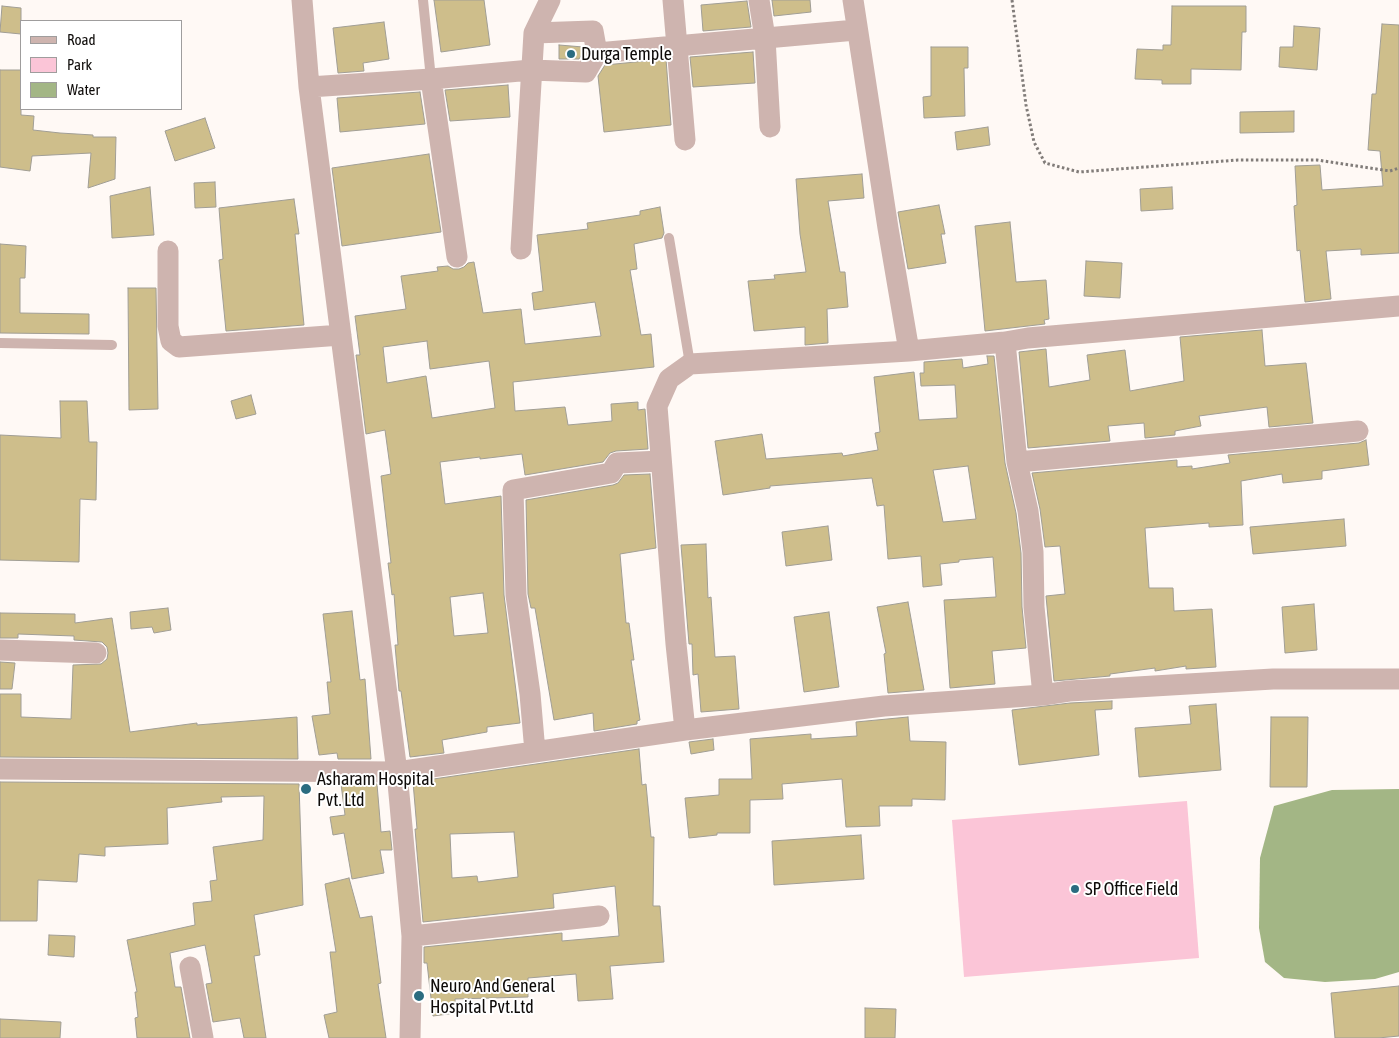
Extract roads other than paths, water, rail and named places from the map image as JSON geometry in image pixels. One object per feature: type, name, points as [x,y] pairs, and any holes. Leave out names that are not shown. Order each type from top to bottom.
[{"type":"street","points":[[302,0],[308,87],[342,335],[397,772],[412,936],[410,1038]]},
{"type":"street","points":[[521,249],[534,33],[550,0]]},
{"type":"street","points":[[673,0],[685,140]]},
{"type":"street","points":[[759,0],[765,38],[770,126]]},
{"type":"street","points":[[852,0],[910,350]]},
{"type":"street","points":[[597,53],[856,30]]},
{"type":"street","points":[[308,87],[531,70],[586,72],[597,53],[592,31],[534,33]]},
{"type":"street","points":[[431,78],[457,257]]},
{"type":"street","points":[[168,250],[168,326],[171,341],[179,347],[342,335]]},
{"type":"street","points":[[685,730],[676,644],[657,406],[669,379],[690,364],[910,350],[1399,306]]},
{"type":"street","points":[[1005,342],[1017,462],[1028,511],[1033,552],[1034,607],[1043,695]]},
{"type":"street","points":[[1017,462],[1358,431]]},
{"type":"street","points":[[535,752],[530,694],[516,595],[513,490],[611,473],[617,463],[661,461]]},
{"type":"street","points":[[0,650],[96,653]]},
{"type":"street","points":[[0,769],[397,772],[685,730],[884,706],[1043,695],[1069,691],[1273,679],[1399,679]]},
{"type":"street","points":[[412,936],[599,916]]},
{"type":"street","points":[[190,967],[203,1038]]},
{"type":"lane","points":[[423,0],[431,78]]},
{"type":"lane","points":[[669,238],[690,364]]},
{"type":"lane","points":[[0,343],[112,345]]},
{"type":"water","points":[[1399,789],[1399,972],[1375,979],[1325,982],[1284,978],[1265,962],[1259,928],[1260,858],[1274,806],[1332,790]]},
{"type":"place","name":"Durga Temple","points":[[571,54]]},
{"type":"place","name":"Asharam Hospital Pvt. Ltd","points":[[306,789]]},
{"type":"place","name":"SP Office Field","points":[[1075,889]]},
{"type":"place","name":"Neuro And General Hospital Pvt.Ltd","points":[[419,996]]}]
